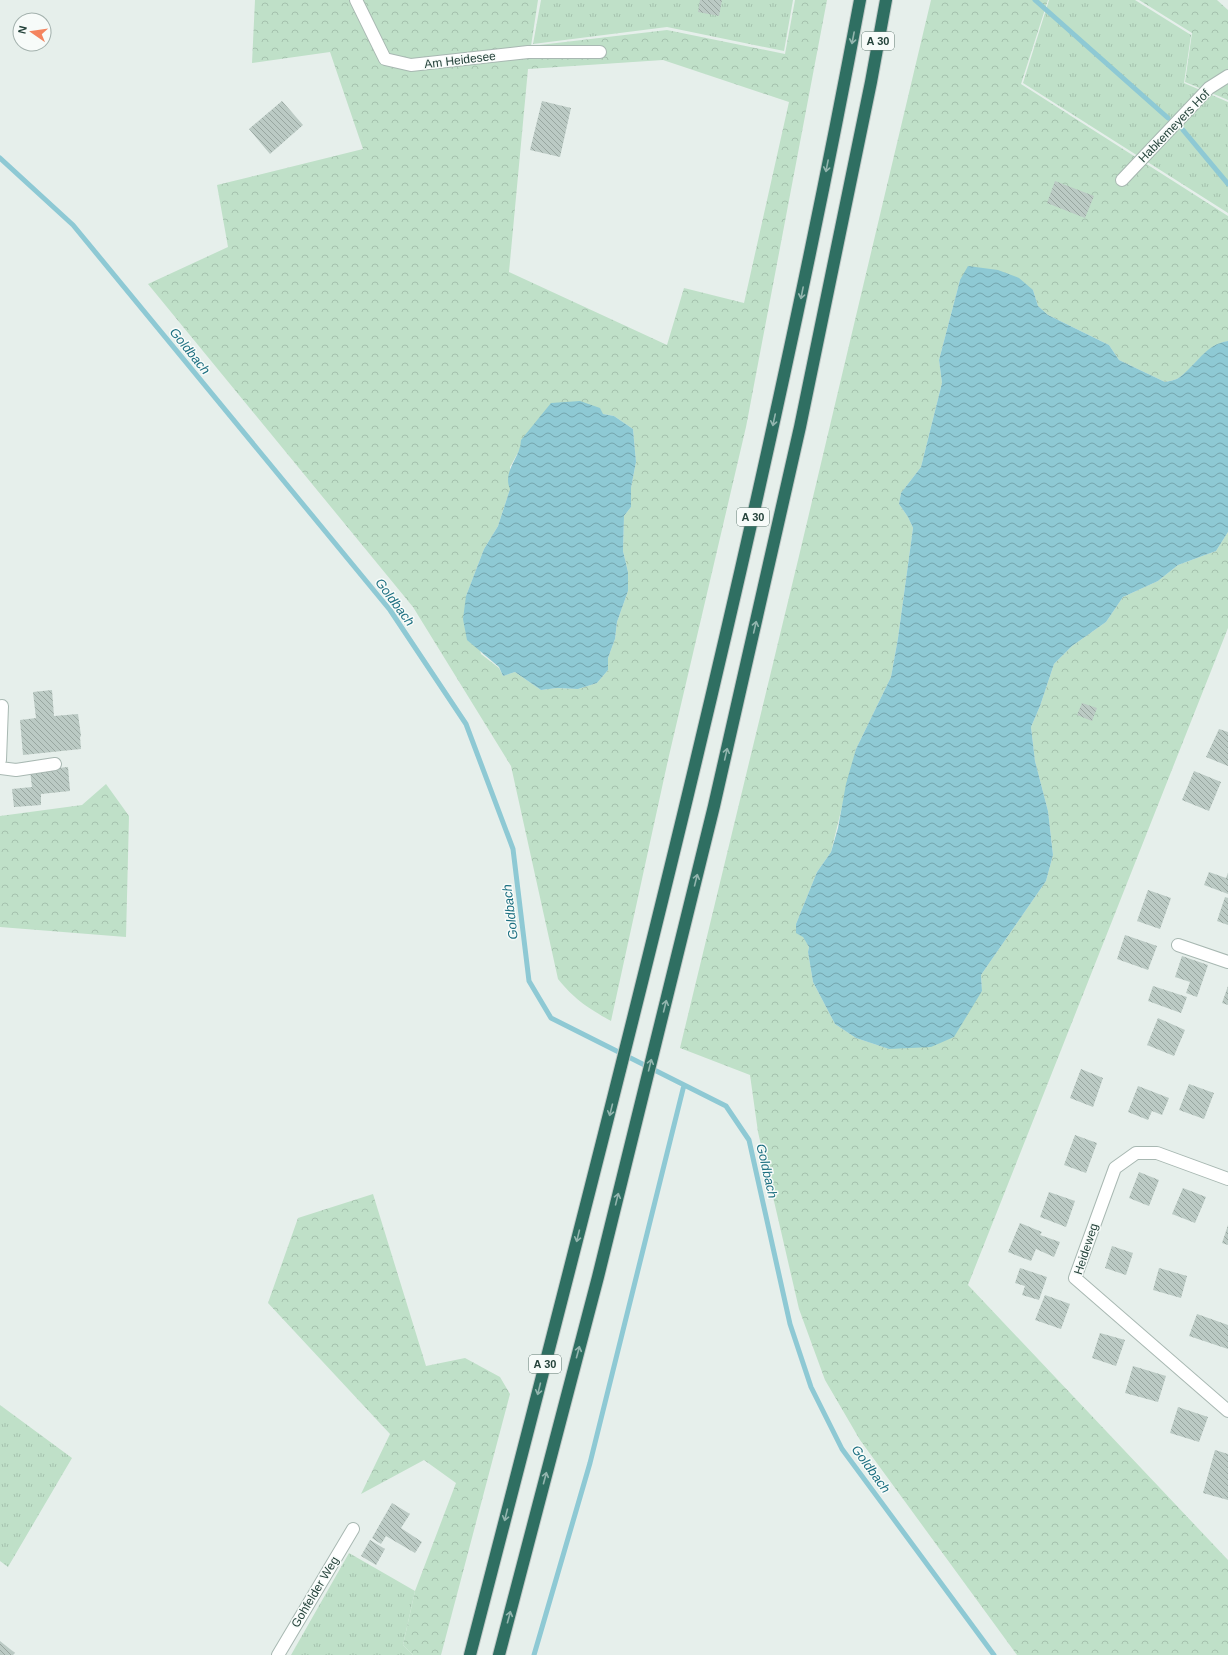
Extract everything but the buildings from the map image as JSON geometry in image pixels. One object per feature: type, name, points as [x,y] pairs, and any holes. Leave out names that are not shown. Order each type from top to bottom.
[{"type":"highway","name":"A 30","points":[[470,1655],[620,1072],[735,599],[801,300],[860,0]]},
{"type":"highway","name":"A 30","points":[[498,1655],[598,1277],[712,814],[774,546],[871,82],[886,0]]},
{"type":"street","name":"Am Heidesee","points":[[356,0],[385,59],[411,65],[528,52],[600,52]]},
{"type":"street","name":"Habkemeyers Hof","points":[[1122,180],[1209,88],[1228,76]]},
{"type":"street","points":[[0,760],[2,706]]},
{"type":"street","points":[[0,768],[16,770],[55,764]]},
{"type":"street","points":[[1178,944],[1228,962]]},
{"type":"street","name":"Heideweg","points":[[1228,1179],[1157,1153],[1136,1153],[1115,1168],[1075,1278],[1228,1411]]},
{"type":"street","name":"Gohfelder Weg","points":[[278,1655],[353,1530]]},
{"type":"green space","points":[[255,0],[538,0],[531,46],[667,30],[785,54],[795,0],[827,0],[746,427],[668,760],[611,1021],[582,1003],[570,993],[558,979],[511,766],[413,607],[148,284],[228,247],[217,185],[363,149],[330,52],[252,63]],"holes":[[[663,60],[789,102],[744,303],[684,288],[667,345],[509,272],[528,69]],[[603,414],[614,416],[633,429],[636,462],[631,488],[631,507],[624,516],[623,551],[628,572],[628,591],[617,622],[615,639],[608,658],[608,670],[597,683],[578,689],[557,688],[541,690],[515,672],[503,676],[499,668],[481,654],[466,596],[484,549],[498,526],[510,489],[510,467],[521,447],[521,440]]]},
{"type":"green space","points":[[541,0],[793,0],[784,51],[667,27],[533,44]]},
{"type":"green space","points":[[931,0],[1048,0],[1021,84],[1228,216],[1228,341],[1214,346],[1178,378],[1165,382],[1119,360],[1109,345],[1048,315],[1038,306],[1033,290],[960,280],[939,360],[942,383],[921,467],[901,493],[899,504],[908,517],[913,528],[898,638],[891,677],[856,749],[831,852],[817,872],[796,924],[809,947],[808,952],[813,982],[835,1024],[856,1038],[889,1049],[982,991],[981,975],[1046,881],[1053,855],[1048,811],[1035,761],[1031,727],[1040,706],[1054,664],[1072,646],[1106,622],[1123,597],[1158,581],[1178,565],[1216,551],[1228,532],[1228,628],[968,1285],[1228,1560],[1228,1655],[1017,1655],[860,1440],[825,1380],[799,1309],[758,1132],[750,1075],[680,1048]]},
{"type":"green space","points":[[1049,0],[1135,0],[1191,35],[1184,83],[1228,102],[1228,213],[1023,83]]},
{"type":"green space","points":[[1139,0],[1217,0],[1228,10],[1228,100],[1185,82],[1192,33]]},
{"type":"green space","points":[[106,784],[129,816],[126,937],[0,927],[0,816],[82,805]]},
{"type":"green space","points":[[373,1194],[426,1366],[465,1358],[500,1377],[510,1394],[441,1655],[413,1655],[403,1645],[415,1591],[456,1483],[424,1460],[361,1494],[390,1434],[268,1303],[298,1218]]},
{"type":"green space","points":[[0,1405],[72,1458],[8,1567],[0,1561]]},
{"type":"green space","points":[[349,1553],[415,1591],[403,1645],[413,1655],[291,1655]]},
{"type":"water","points":[[968,266],[998,270],[1019,278],[1033,290],[1038,306],[1048,315],[1109,345],[1119,360],[1165,382],[1178,378],[1208,350],[1220,343],[1228,341],[1228,532],[1216,551],[1178,565],[1158,581],[1123,597],[1106,622],[1072,646],[1054,664],[1040,706],[1031,727],[1035,761],[1048,811],[1053,855],[1046,881],[981,975],[982,991],[954,1037],[931,1047],[889,1049],[856,1038],[835,1024],[813,982],[808,952],[809,947],[803,937],[796,933],[796,924],[817,872],[831,852],[838,828],[846,784],[856,749],[891,677],[898,638],[913,528],[908,517],[899,504],[901,493],[921,467],[942,383],[939,360],[960,280]]},
{"type":"water","points":[[580,401],[600,408],[603,414],[614,416],[633,429],[636,462],[631,488],[631,507],[624,516],[623,551],[628,572],[628,591],[617,622],[615,639],[608,658],[608,670],[597,683],[578,689],[557,688],[541,690],[515,672],[503,676],[499,667],[467,640],[463,619],[466,596],[484,549],[498,526],[510,489],[508,476],[518,452],[521,440],[551,403]]},
{"type":"waterway","points":[[1035,0],[1168,118]]},
{"type":"waterway","points":[[1183,130],[1228,184]]},
{"type":"waterway","name":"Goldbach","points":[[0,158],[73,225],[390,610],[466,724],[513,849],[529,981],[551,1018],[726,1106],[749,1140],[790,1324],[811,1387],[842,1449],[994,1655]]},
{"type":"waterway","points":[[534,1655],[590,1463],[684,1085]]}]
